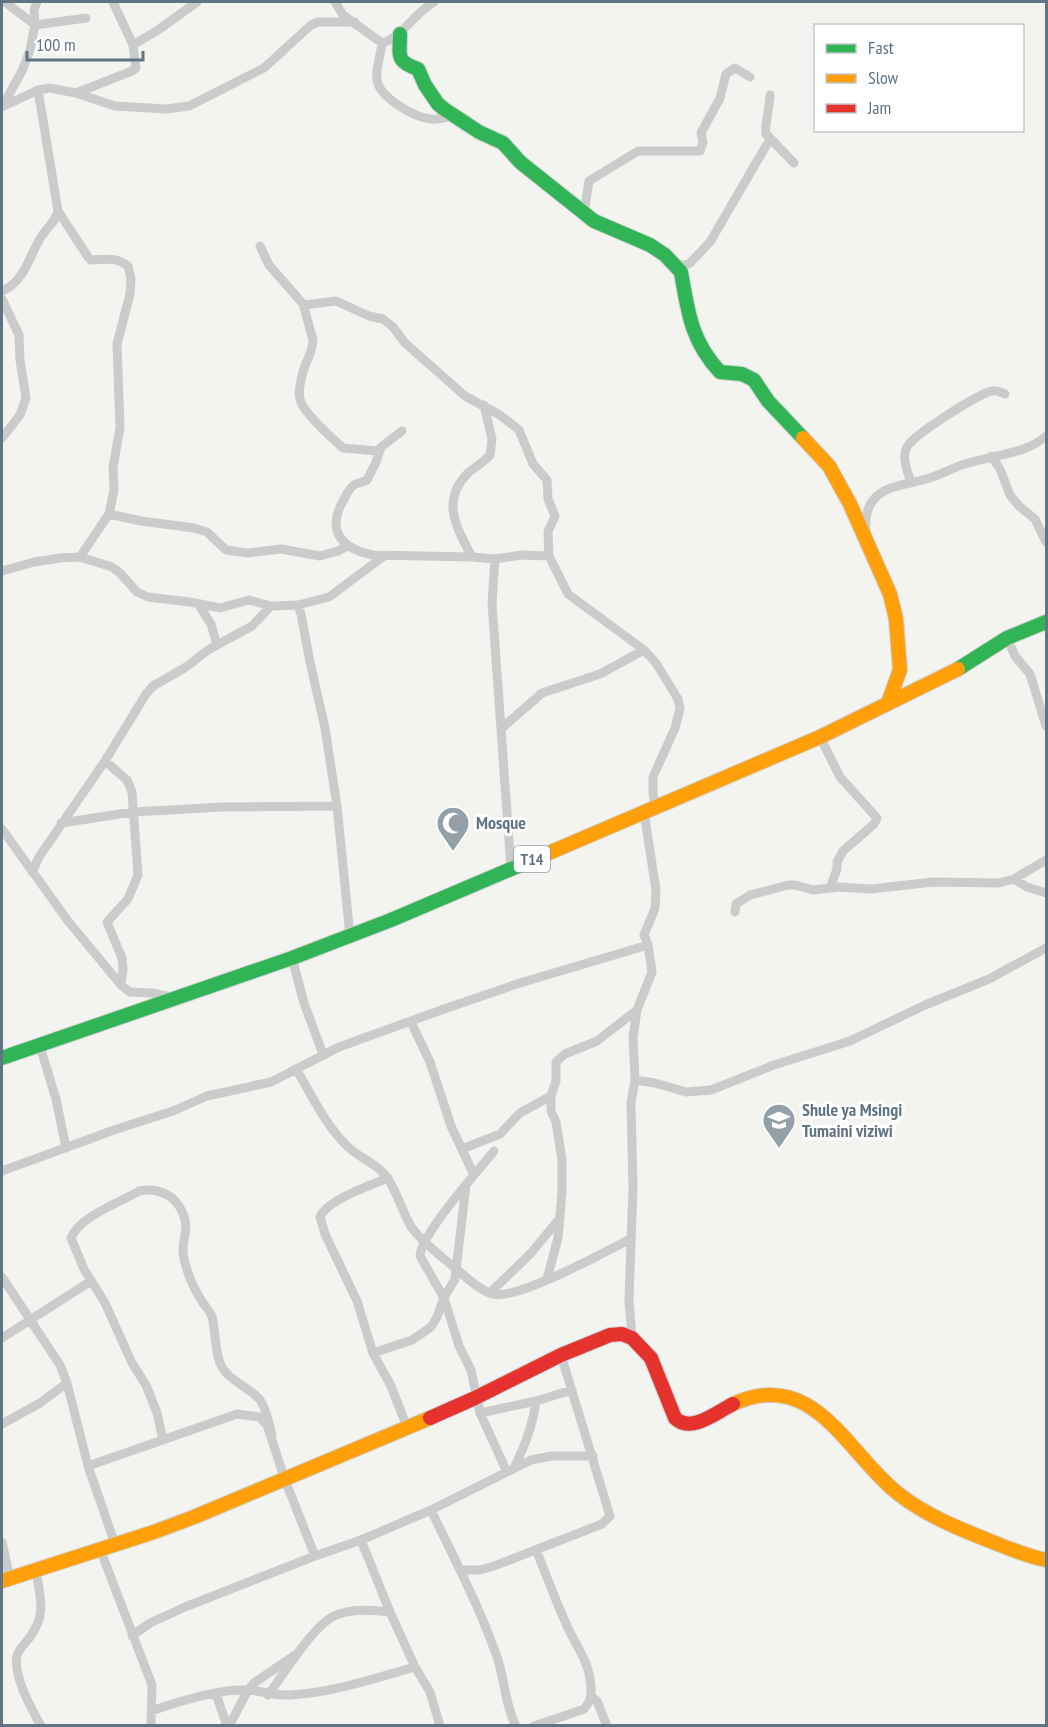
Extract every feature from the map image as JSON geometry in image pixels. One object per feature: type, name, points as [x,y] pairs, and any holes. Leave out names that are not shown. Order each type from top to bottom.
[{"type":"main road","points":[[400,34],[401,44],[398,54],[402,62],[418,69],[425,85],[438,104],[479,132],[503,143],[520,162],[602,226],[660,251],[676,265],[681,272],[690,322],[708,359],[720,372],[742,375],[754,380],[768,401],[829,466],[866,534],[890,594],[899,634],[900,670],[888,703]]},
{"type":"main road","name":"T14","points":[[2,1056],[177,998],[350,936],[820,737],[957,670],[1006,638],[1047,622]]},
{"type":"main road","points":[[6,1580],[164,1529],[285,1480],[475,1398],[561,1355],[610,1335],[622,1334],[632,1338],[651,1358],[669,1406],[681,1424],[690,1425],[751,1397],[764,1394],[789,1397],[807,1406],[834,1427],[851,1443],[888,1487],[926,1513],[1029,1557],[1047,1560]]},
{"type":"street","points":[[5,2],[35,25],[86,18]]},
{"type":"street","points":[[2,107],[27,61],[35,25],[34,9],[37,2]]},
{"type":"street","points":[[76,93],[136,69],[133,45],[114,2]]},
{"type":"street","points":[[133,45],[197,2]]},
{"type":"street","points":[[335,2],[344,15],[382,44]]},
{"type":"street","points":[[382,44],[400,34],[415,16],[434,2]]},
{"type":"street","points":[[2,107],[38,90],[50,88],[76,93],[115,106],[167,109],[189,106],[264,68],[311,25],[318,22],[355,22]]},
{"type":"street","points":[[382,44],[376,78],[378,86],[386,97],[414,115],[431,120],[454,116]]},
{"type":"street","points":[[584,213],[589,181],[635,152],[700,151],[703,142],[701,133],[720,98],[726,74],[735,68],[750,77]]},
{"type":"street","points":[[38,90],[58,211],[88,257],[96,260],[114,258],[121,260],[128,266],[131,279],[129,301],[117,344],[120,428],[113,467],[114,490],[109,514],[80,557]]},
{"type":"street","points":[[771,95],[770,111],[764,131],[794,163]]},
{"type":"street","points":[[676,265],[690,263],[710,242],[770,139]]},
{"type":"street","points":[[2,291],[24,271],[42,235],[55,221],[58,211]]},
{"type":"street","points":[[260,246],[269,265],[303,304],[313,340],[303,372],[300,402],[317,425],[326,430],[343,448],[379,451]]},
{"type":"street","points":[[2,299],[19,336],[26,398],[20,415],[2,438]]},
{"type":"street","points":[[303,304],[312,305],[336,301],[369,316],[383,319],[393,327],[405,343],[465,396],[484,405],[519,430],[533,464],[547,480],[548,499],[555,516],[548,532],[549,556],[568,594],[644,650],[656,663],[673,690],[680,709],[675,728],[653,777],[650,809],[656,890],[655,908],[644,935],[652,972],[637,1010],[633,1037],[635,1080],[631,1102],[633,1188],[629,1300],[632,1338]]},
{"type":"street","points":[[911,483],[905,454],[906,448],[915,438],[957,409],[988,392],[997,391],[1005,394]]},
{"type":"street","points":[[472,557],[462,538],[452,504],[458,485],[490,454],[492,438],[484,405]]},
{"type":"street","points":[[402,431],[385,442],[379,451],[371,475],[366,481],[352,486],[338,510],[336,530],[340,539],[347,546],[362,553],[384,556],[472,557],[495,560],[522,555],[549,556]]},
{"type":"street","points":[[866,534],[867,515],[874,498],[891,489],[1038,443],[1047,436]]},
{"type":"street","points":[[991,456],[1000,470],[1010,495],[1035,519],[1047,542]]},
{"type":"street","points":[[109,514],[194,528],[207,532],[226,550],[248,553],[281,549],[320,556],[347,546]]},
{"type":"street","points":[[2,571],[34,562],[80,557],[112,567],[142,595],[220,608],[249,600],[271,606],[298,605],[329,597],[384,556]]},
{"type":"street","points":[[495,560],[492,603],[511,869]]},
{"type":"street","points":[[199,605],[211,624],[217,645]]},
{"type":"street","points":[[298,605],[325,728],[337,806],[350,936]]},
{"type":"street","points":[[32,872],[39,857],[153,686],[186,668],[217,645],[252,626],[271,606]]},
{"type":"street","points":[[1006,638],[1030,674],[1047,726]]},
{"type":"street","points":[[502,728],[542,693],[600,674],[644,650]]},
{"type":"street","points":[[820,737],[840,777],[877,818],[874,824],[843,851],[837,862],[831,888]]},
{"type":"street","points":[[105,761],[127,780],[132,792],[138,875],[128,898],[107,922],[122,958],[121,985]]},
{"type":"street","points":[[62,823],[133,812],[222,807],[337,806]]},
{"type":"street","points":[[2,828],[68,921],[121,985],[130,992],[177,998]]},
{"type":"street","points":[[735,912],[736,904],[743,898],[780,887],[795,885],[813,890],[871,889],[933,882],[989,884],[1014,879],[1047,860]]},
{"type":"street","points":[[1014,879],[1027,887],[1047,893]]},
{"type":"street","points":[[2,1171],[173,1111],[220,1092],[271,1082],[323,1054],[520,983],[648,945]]},
{"type":"street","points":[[635,1080],[655,1083],[679,1091],[711,1090],[774,1065],[850,1041],[925,1005],[988,979],[1047,948]]},
{"type":"street","points":[[292,958],[304,1003],[323,1054]]},
{"type":"street","points":[[547,1279],[557,1246],[560,1218],[562,1160],[556,1122],[550,1107],[550,1096],[556,1082],[556,1062],[565,1054],[597,1041],[637,1010]]},
{"type":"street","points":[[411,1022],[430,1062],[451,1126],[474,1175]]},
{"type":"street","points":[[39,1044],[56,1099],[66,1148]]},
{"type":"street","points":[[296,1069],[338,1136],[355,1153],[388,1178],[404,1214],[424,1242],[473,1284],[490,1293],[504,1295],[518,1292],[630,1239]]},
{"type":"street","points":[[462,1149],[500,1134],[520,1113],[550,1096]]},
{"type":"street","points":[[494,1151],[424,1242],[420,1256],[447,1294],[459,1346],[471,1370],[475,1398],[480,1413],[511,1470]]},
{"type":"street","points":[[388,1178],[350,1194],[326,1208],[320,1217],[325,1234],[357,1301],[373,1353],[391,1386],[407,1427]]},
{"type":"street","points":[[373,1353],[406,1342],[431,1327],[455,1279],[466,1185]]},
{"type":"street","points":[[163,1440],[157,1413],[146,1385],[132,1363],[105,1302],[91,1281],[71,1238],[77,1227],[88,1219],[139,1191],[147,1189],[173,1198],[183,1215],[187,1229],[183,1249],[186,1266],[198,1296],[212,1315],[214,1340],[221,1365],[233,1379],[258,1399],[267,1417],[285,1480],[315,1556]]},
{"type":"street","points":[[490,1293],[531,1254],[560,1218]]},
{"type":"street","points":[[2,1277],[53,1352],[67,1383],[88,1466],[115,1544]]},
{"type":"street","points":[[2,1338],[91,1281]]},
{"type":"street","points":[[447,1294],[473,1284]]},
{"type":"street","points":[[462,1570],[480,1570],[536,1550],[602,1524],[610,1516],[561,1355]]},
{"type":"street","points":[[2,1424],[40,1403],[67,1383]]},
{"type":"street","points":[[480,1413],[536,1401],[572,1390]]},
{"type":"street","points":[[511,1470],[528,1436],[534,1419],[536,1401]]},
{"type":"street","points":[[88,1466],[237,1414],[259,1417],[267,1425],[272,1435]]},
{"type":"street","points":[[132,1636],[150,1623],[195,1602],[361,1540],[431,1510],[531,1460],[552,1456],[593,1456]]},
{"type":"street","points":[[431,1510],[462,1570],[499,1662],[508,1708],[516,1725]]},
{"type":"street","points":[[361,1540],[390,1612],[415,1667],[430,1692],[440,1725]]},
{"type":"street","points":[[2,1542],[6,1580]]},
{"type":"street","points":[[100,1549],[152,1684],[151,1725]]},
{"type":"street","points":[[534,1725],[584,1710],[590,1703],[591,1696],[590,1677],[536,1550]]},
{"type":"street","points":[[36,1570],[42,1610],[36,1629],[19,1650],[17,1660],[36,1723]]},
{"type":"street","points":[[268,1695],[299,1652],[334,1616],[363,1611],[390,1612]]},
{"type":"street","points":[[228,1725],[254,1683],[299,1652]]},
{"type":"street","points":[[151,1711],[189,1699],[248,1690],[268,1695],[307,1693],[353,1684],[415,1667]]},
{"type":"street","points":[[216,1694],[228,1725]]},
{"type":"street","points":[[591,1696],[597,1701],[607,1725]]},
{"type":"traffic: fast","points":[[400,34],[400,57],[405,63],[418,69],[425,85],[438,104],[479,132],[503,143],[520,162],[594,221],[650,245],[665,255],[681,272],[692,325],[710,360],[720,372],[742,374],[754,380],[768,401],[803,438]]},
{"type":"traffic: fast","points":[[958,669],[1007,638],[1046,622]]},
{"type":"traffic: fast","points":[[2,1058],[292,958],[391,920],[544,855]]},
{"type":"traffic: slow","points":[[803,438],[829,466],[850,504],[890,594],[896,619],[900,670],[888,703]]},
{"type":"traffic: slow","points":[[544,855],[820,737],[958,669]]},
{"type":"traffic: slow","points":[[733,1404],[762,1395],[786,1397],[808,1406],[828,1421],[881,1478],[910,1502],[966,1531],[1017,1552],[1046,1560]]},
{"type":"traffic: slow","points":[[2,1581],[194,1517],[430,1418]]},
{"type":"traffic: jam","points":[[430,1418],[561,1355],[610,1335],[622,1334],[632,1338],[651,1358],[675,1418],[681,1422],[696,1423],[733,1404]]},
{"type":"place","name":"Mosque","points":[[453,852]]},
{"type":"place","name":"Shule ya Msingi Tumaini viziwi","points":[[779,1149]]}]
